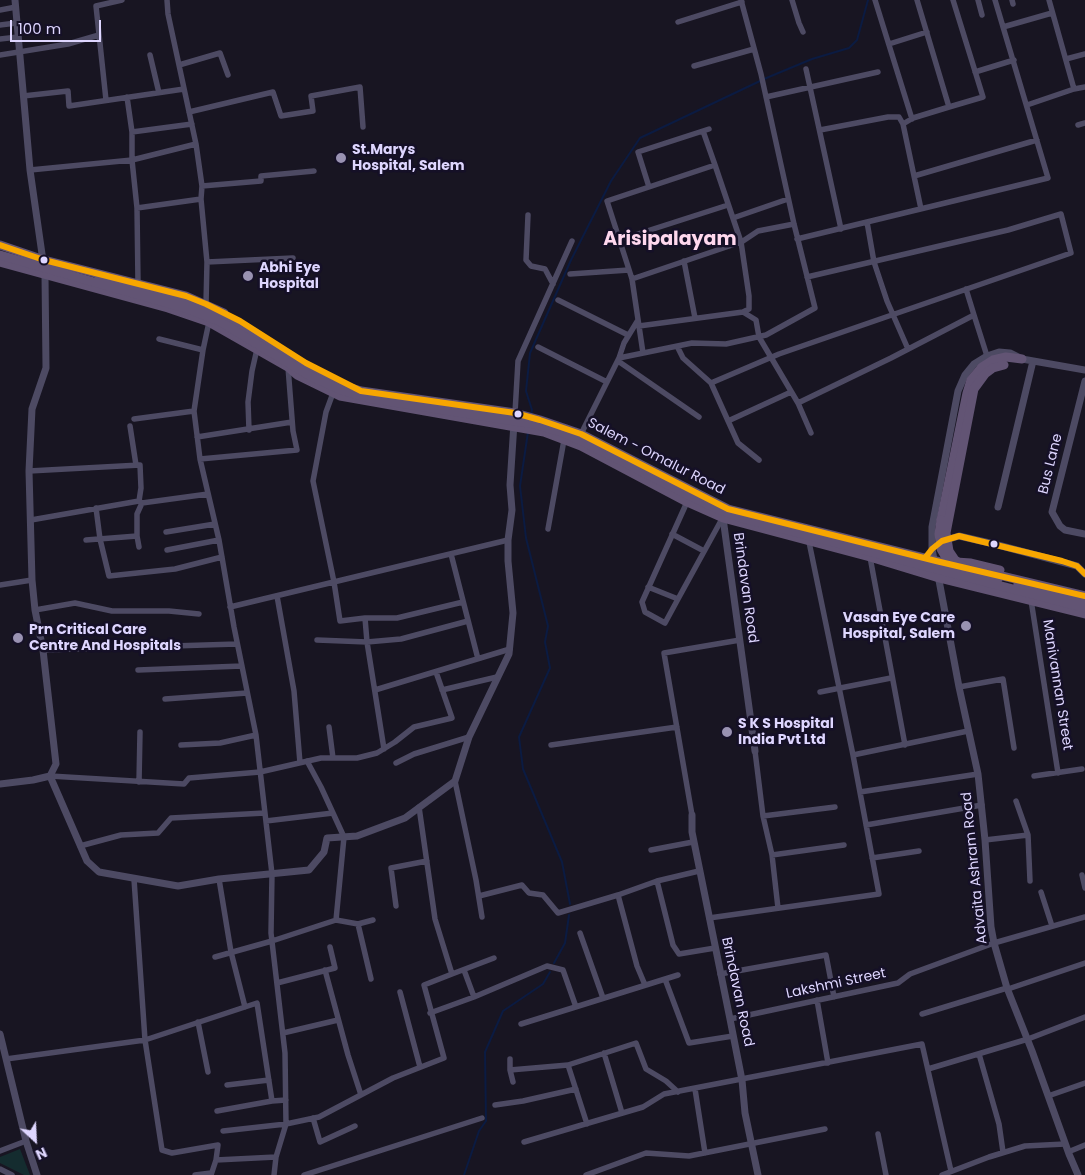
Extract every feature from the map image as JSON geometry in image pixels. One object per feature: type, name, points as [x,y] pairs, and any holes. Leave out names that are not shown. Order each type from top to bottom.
[{"type":"main road","points":[[0,245],[44,260],[138,282],[206,304],[240,321],[306,362],[361,391]]},
{"type":"main road","points":[[0,250],[189,303],[217,314],[239,326],[313,372],[338,384],[361,391]]},
{"type":"main road","points":[[0,255],[195,312],[218,321],[310,376],[341,390],[368,398],[534,424],[586,443],[686,494],[737,516],[1085,608]]},
{"type":"main road","points":[[0,262],[168,308],[209,322],[288,367],[297,375],[340,396],[544,432],[581,446],[687,502],[723,518],[870,557],[939,578],[1085,614]]},
{"type":"main road","points":[[973,579],[956,570],[946,559],[940,544],[940,525],[968,386],[974,375],[993,360],[1022,359]]},
{"type":"main road","points":[[1005,361],[984,374],[974,389],[946,527],[946,541],[949,551],[955,560],[975,573],[1085,601]]},
{"type":"main road","name":"Salem - Omalur Road","points":[[361,391],[531,417],[580,434],[728,509],[932,560]]},
{"type":"main road","points":[[932,560],[971,563],[1085,590]]},
{"type":"main road","points":[[932,560],[1085,596]]},
{"type":"street","points":[[106,100],[96,6],[122,0]]},
{"type":"street","points":[[167,0],[168,14],[196,144],[202,186],[201,200],[207,262],[206,304]]},
{"type":"street","points":[[792,0],[803,32]]},
{"type":"street","points":[[875,0],[912,119]]},
{"type":"street","points":[[917,0],[949,107]]},
{"type":"street","points":[[903,124],[912,119],[983,97],[953,0]]},
{"type":"street","points":[[978,0],[982,15]]},
{"type":"street","points":[[798,239],[1048,178],[995,0]]},
{"type":"street","points":[[1049,0],[1074,89]]},
{"type":"street","points":[[619,359],[692,343],[726,344],[759,337],[815,308],[788,199],[762,80],[741,1],[678,22]]},
{"type":"street","points":[[0,10],[16,4],[16,23],[30,170],[45,275],[46,368],[32,409],[29,471],[32,580],[43,650],[56,764],[50,776],[87,861],[99,872],[178,886],[219,879],[309,870],[324,852],[327,838],[357,836],[405,818],[455,781]]},
{"type":"street","points":[[1003,27],[1052,13]]},
{"type":"street","points":[[0,25],[16,23]]},
{"type":"street","points":[[889,44],[927,32]]},
{"type":"street","points":[[0,54],[68,44],[99,35]]},
{"type":"street","points":[[0,39],[18,37]]},
{"type":"street","points":[[694,66],[754,49]]},
{"type":"street","points":[[179,65],[220,54],[228,75]]},
{"type":"street","points":[[1066,59],[1085,54]]},
{"type":"street","points":[[150,56],[159,93]]},
{"type":"street","points":[[975,72],[1014,60]]},
{"type":"street","points":[[806,70],[842,229]]},
{"type":"street","points":[[766,98],[878,72]]},
{"type":"street","points":[[189,112],[273,92],[281,116],[313,111],[312,96],[360,87],[363,127]]},
{"type":"street","points":[[1027,105],[1085,87]]},
{"type":"street","points":[[23,96],[68,91],[69,106],[184,89]]},
{"type":"street","points":[[127,98],[132,132],[132,160],[137,208],[138,282]]},
{"type":"street","points":[[820,130],[888,117],[899,117],[903,124],[921,209]]},
{"type":"street","points":[[1078,125],[1085,123]]},
{"type":"street","points":[[132,132],[192,124]]},
{"type":"street","points":[[580,434],[608,382],[628,335],[638,323],[743,312],[749,309],[749,296],[741,242],[715,165],[706,130],[638,152],[649,187]]},
{"type":"street","points":[[914,176],[1037,140]]},
{"type":"street","points":[[30,170],[132,160],[196,144]]},
{"type":"street","points":[[642,354],[632,279],[607,202],[715,165]]},
{"type":"street","points":[[202,186],[261,181],[261,176],[314,171]]},
{"type":"street","points":[[733,218],[788,199]]},
{"type":"street","points":[[137,208],[201,200]]},
{"type":"street","points":[[619,240],[728,205]]},
{"type":"street","points":[[711,383],[771,358],[1071,253],[1061,214],[1008,230],[807,277]]},
{"type":"street","points":[[528,215],[526,260],[531,266],[545,269],[553,284]]},
{"type":"street","points":[[867,222],[874,262],[908,349]]},
{"type":"street","points":[[632,279],[741,242],[758,231],[794,224]]},
{"type":"street","points":[[482,917],[455,781],[469,737],[510,649],[513,613],[508,540],[512,510],[510,485],[518,360],[572,241]]},
{"type":"street","points":[[207,262],[293,258]]},
{"type":"street","points":[[684,261],[695,318]]},
{"type":"street","points":[[570,274],[629,270]]},
{"type":"street","points":[[966,289],[987,356]]},
{"type":"street","points":[[558,300],[628,335]]},
{"type":"street","points":[[743,312],[756,320],[759,337],[798,403],[811,433]]},
{"type":"street","points":[[798,403],[974,314]]},
{"type":"street","points":[[209,322],[194,411],[200,459],[219,540],[237,644],[256,735],[272,874],[272,941],[285,1053],[286,1100],[286,1124],[276,1157],[274,1175]]},
{"type":"street","points":[[159,339],[203,350]]},
{"type":"street","points":[[677,346],[683,358],[711,383],[738,443],[759,460]]},
{"type":"street","points":[[538,347],[608,382]]},
{"type":"street","points":[[249,430],[248,402],[256,349]]},
{"type":"street","points":[[932,560],[932,527],[958,391],[965,375],[974,364],[987,356],[1000,352],[1010,353],[1022,359],[1085,370]]},
{"type":"street","points":[[619,359],[699,418]]},
{"type":"street","points":[[998,507],[1033,361]]},
{"type":"street","points":[[200,459],[297,450],[292,422],[288,367]]},
{"type":"street","name":"Bus Lane","points":[[1085,380],[1052,512],[1060,526],[1065,530],[1085,534]]},
{"type":"street","points":[[728,421],[791,392]]},
{"type":"street","points":[[333,393],[326,412],[313,481],[340,621],[365,618],[397,618],[463,602]]},
{"type":"street","points":[[134,418],[194,411]]},
{"type":"street","points":[[197,437],[292,422]]},
{"type":"street","points":[[130,426],[136,465]]},
{"type":"street","points":[[548,529],[564,440]]},
{"type":"street","points":[[29,471],[140,464],[141,488],[137,514],[137,536],[140,547]]},
{"type":"street","points":[[31,520],[96,508],[208,494]]},
{"type":"street","points":[[687,502],[642,602],[646,612],[665,623],[728,509]]},
{"type":"street","points":[[96,508],[100,539],[109,576],[175,569],[222,557]]},
{"type":"street","name":"Brindavan Road","points":[[723,518],[755,751]]},
{"type":"street","points":[[166,532],[215,524]]},
{"type":"street","points":[[672,534],[704,551]]},
{"type":"street","points":[[86,540],[137,536]]},
{"type":"street","points":[[932,549],[942,541],[959,536],[1062,561],[1077,566],[1085,574]]},
{"type":"street","points":[[167,550],[219,540]]},
{"type":"street","points":[[230,607],[508,540]]},
{"type":"street","points":[[709,918],[878,894],[853,755],[809,542]]},
{"type":"street","points":[[451,554],[478,659]]},
{"type":"street","points":[[870,557],[891,678],[905,745]]},
{"type":"street","name":"Advaita Ashram Road","points":[[932,560],[939,578],[959,687],[978,774],[994,943],[1007,988],[1028,1039],[1065,1144],[1078,1175]]},
{"type":"street","points":[[0,585],[32,580]]},
{"type":"street","points":[[648,587],[678,599]]},
{"type":"street","points":[[277,596],[294,692],[300,763]]},
{"type":"street","name":"Manivannan Street","points":[[1031,600],[1058,773]]},
{"type":"street","points":[[36,610],[75,603],[112,611],[169,611],[199,614]]},
{"type":"street","points":[[365,618],[384,749]]},
{"type":"street","points":[[317,640],[367,642],[401,639],[468,620]]},
{"type":"street","points":[[692,814],[664,653],[740,640]]},
{"type":"street","points":[[43,650],[237,644]]},
{"type":"street","points":[[375,690],[510,649]]},
{"type":"street","points":[[138,670],[242,666]]},
{"type":"street","points":[[0,784],[50,776],[184,784],[189,778],[260,772],[307,761],[357,758],[377,753],[414,727],[452,718],[436,672]]},
{"type":"street","points":[[442,690],[497,677]]},
{"type":"street","points":[[820,692],[891,678]]},
{"type":"street","points":[[959,687],[1003,679],[1014,748]]},
{"type":"street","points":[[165,698],[247,694]]},
{"type":"street","points":[[329,726],[333,758]]},
{"type":"street","points":[[551,745],[677,727]]},
{"type":"street","points":[[853,755],[968,731]]},
{"type":"street","points":[[139,782],[140,732]]},
{"type":"street","points":[[181,745],[220,743],[256,735]]},
{"type":"street","points":[[396,762],[422,751],[469,737]]},
{"type":"street","points":[[755,751],[763,816],[772,855],[778,908]]},
{"type":"street","points":[[307,761],[344,837],[336,920]]},
{"type":"street","points":[[1034,776],[1082,769]]},
{"type":"street","points":[[860,792],[978,774]]},
{"type":"street","points":[[1016,801],[1028,835],[1030,881]]},
{"type":"street","points":[[866,825],[982,805]]},
{"type":"street","points":[[763,816],[835,807]]},
{"type":"street","points":[[419,808],[435,919],[452,974]]},
{"type":"street","points":[[80,846],[121,835],[158,832],[171,818],[265,813]]},
{"type":"street","points":[[266,821],[333,813]]},
{"type":"street","name":"Brindavan Road","points":[[692,814],[692,832],[742,1080],[745,1113],[758,1175]]},
{"type":"street","points":[[985,840],[1028,835]]},
{"type":"street","points":[[652,850],[694,842]]},
{"type":"street","points":[[772,855],[844,844]]},
{"type":"street","points":[[872,858],[919,851]]},
{"type":"street","points":[[396,906],[391,868],[427,861]]},
{"type":"street","points":[[479,896],[522,885],[529,893],[543,895],[558,913],[657,881],[699,870]]},
{"type":"street","points":[[1082,875],[1085,888]]},
{"type":"street","points":[[134,879],[145,1040],[162,1150],[172,1153],[218,1145],[216,1160],[211,1174],[194,1175]]},
{"type":"street","points":[[219,879],[231,952],[245,1007]]},
{"type":"street","points":[[657,881],[673,945],[679,954],[714,948]]},
{"type":"street","points":[[1041,892],[1052,926]]},
{"type":"street","points":[[618,895],[637,966],[646,985]]},
{"type":"street","name":"Lakshmi Street","points":[[730,1019],[898,983],[910,974],[994,943],[1085,917]]},
{"type":"street","points":[[215,956],[272,941],[336,920],[358,924],[373,920]]},
{"type":"street","points":[[358,924],[371,979]]},
{"type":"street","points":[[580,933],[603,998]]},
{"type":"street","points":[[277,983],[335,968],[330,947]]},
{"type":"street","points":[[720,974],[826,956],[834,997]]},
{"type":"street","points":[[224,1131],[286,1124],[319,1117],[394,1078],[444,1058],[424,985],[494,958]]},
{"type":"street","points":[[922,1014],[1085,963]]},
{"type":"street","points":[[430,1012],[474,997],[547,966],[563,970],[576,1007]]},
{"type":"street","points":[[325,970],[361,1095]]},
{"type":"street","points":[[464,970],[474,997]]},
{"type":"street","points":[[521,1024],[678,975]]},
{"type":"street","points":[[665,979],[689,1043],[733,1036]]},
{"type":"street","points":[[400,992],[420,1068]]},
{"type":"street","points":[[817,1000],[828,1062]]},
{"type":"street","points":[[6,1059],[145,1040],[257,1003],[272,1101]]},
{"type":"street","points":[[928,1069],[1028,1039],[1085,1017]]},
{"type":"street","points":[[283,1033],[338,1020]]},
{"type":"street","points":[[198,1022],[208,1072]]},
{"type":"street","points":[[0,1034],[26,1141],[37,1175]]},
{"type":"street","points":[[510,1070],[568,1065],[636,1043],[646,1069],[666,1080],[678,1092]]},
{"type":"street","points":[[524,1142],[643,1107],[664,1094],[922,1044],[952,1171]]},
{"type":"street","points":[[604,1053],[622,1113]]},
{"type":"street","points":[[978,1054],[999,1124],[1003,1152]]},
{"type":"street","points":[[510,1059],[513,1082]]},
{"type":"street","points":[[568,1065],[587,1124]]},
{"type":"street","points":[[227,1085],[269,1080]]},
{"type":"street","points":[[1048,1096],[1085,1083]]},
{"type":"street","points":[[495,1105],[524,1101],[576,1089]]},
{"type":"street","points":[[695,1089],[705,1153]]},
{"type":"street","points":[[217,1111],[286,1100]]},
{"type":"street","points":[[313,1118],[320,1142],[355,1126]]},
{"type":"street","points":[[304,1175],[482,1118]]},
{"type":"street","points":[[586,1175],[646,1153],[689,1156],[825,1129]]},
{"type":"street","points":[[878,1134],[886,1175]]},
{"type":"street","points":[[0,1151],[26,1141]]},
{"type":"street","points":[[942,1175],[1003,1152],[1025,1146],[1065,1144]]},
{"type":"street","points":[[1068,1152],[1085,1145]]},
{"type":"street","points":[[216,1160],[276,1157]]},
{"type":"street","points":[[0,1169],[12,1175]]},
{"type":"green space","points":[[20,1149],[30,1175],[24,1175],[0,1163],[0,1157]]},
{"type":"waterway","points":[[764,79],[812,59],[849,48],[857,40],[868,0]]},
{"type":"waterway","points":[[531,415],[532,410],[526,391],[530,353],[571,260],[611,181],[640,138],[760,81]]},
{"type":"waterway","points":[[528,432],[520,486],[526,538],[548,626],[545,642],[550,668],[519,737],[523,769],[562,862],[570,904]]},
{"type":"waterway","points":[[554,963],[565,943],[569,915]]},
{"type":"waterway","points":[[464,1175],[479,1131],[486,1121],[485,1052],[503,1011],[543,984],[550,972]]},
{"type":"transit line","points":[[0,245],[44,260],[186,296],[206,304],[240,321],[306,363],[361,391],[515,413],[540,420],[581,434],[728,509],[1085,596]]},
{"type":"transit line","points":[[925,558],[942,541],[959,536],[1062,561],[1077,566],[1085,574]]},
{"type":"place","name":"St.Marys Hospital, Salem","points":[[341,158]]},
{"type":"place","name":"Abhi Eye Hospital","points":[[248,276]]},
{"type":"place","name":"Vasan Eye Care Hospital, Salem","points":[[966,626]]},
{"type":"place","name":"Prn Critical Care Centre And Hospitals","points":[[18,638]]},
{"type":"place","name":"S K S Hospital India Pvt Ltd","points":[[727,732]]},
{"type":"district","name":"Arisipalayam","points":[[670,240]]}]
